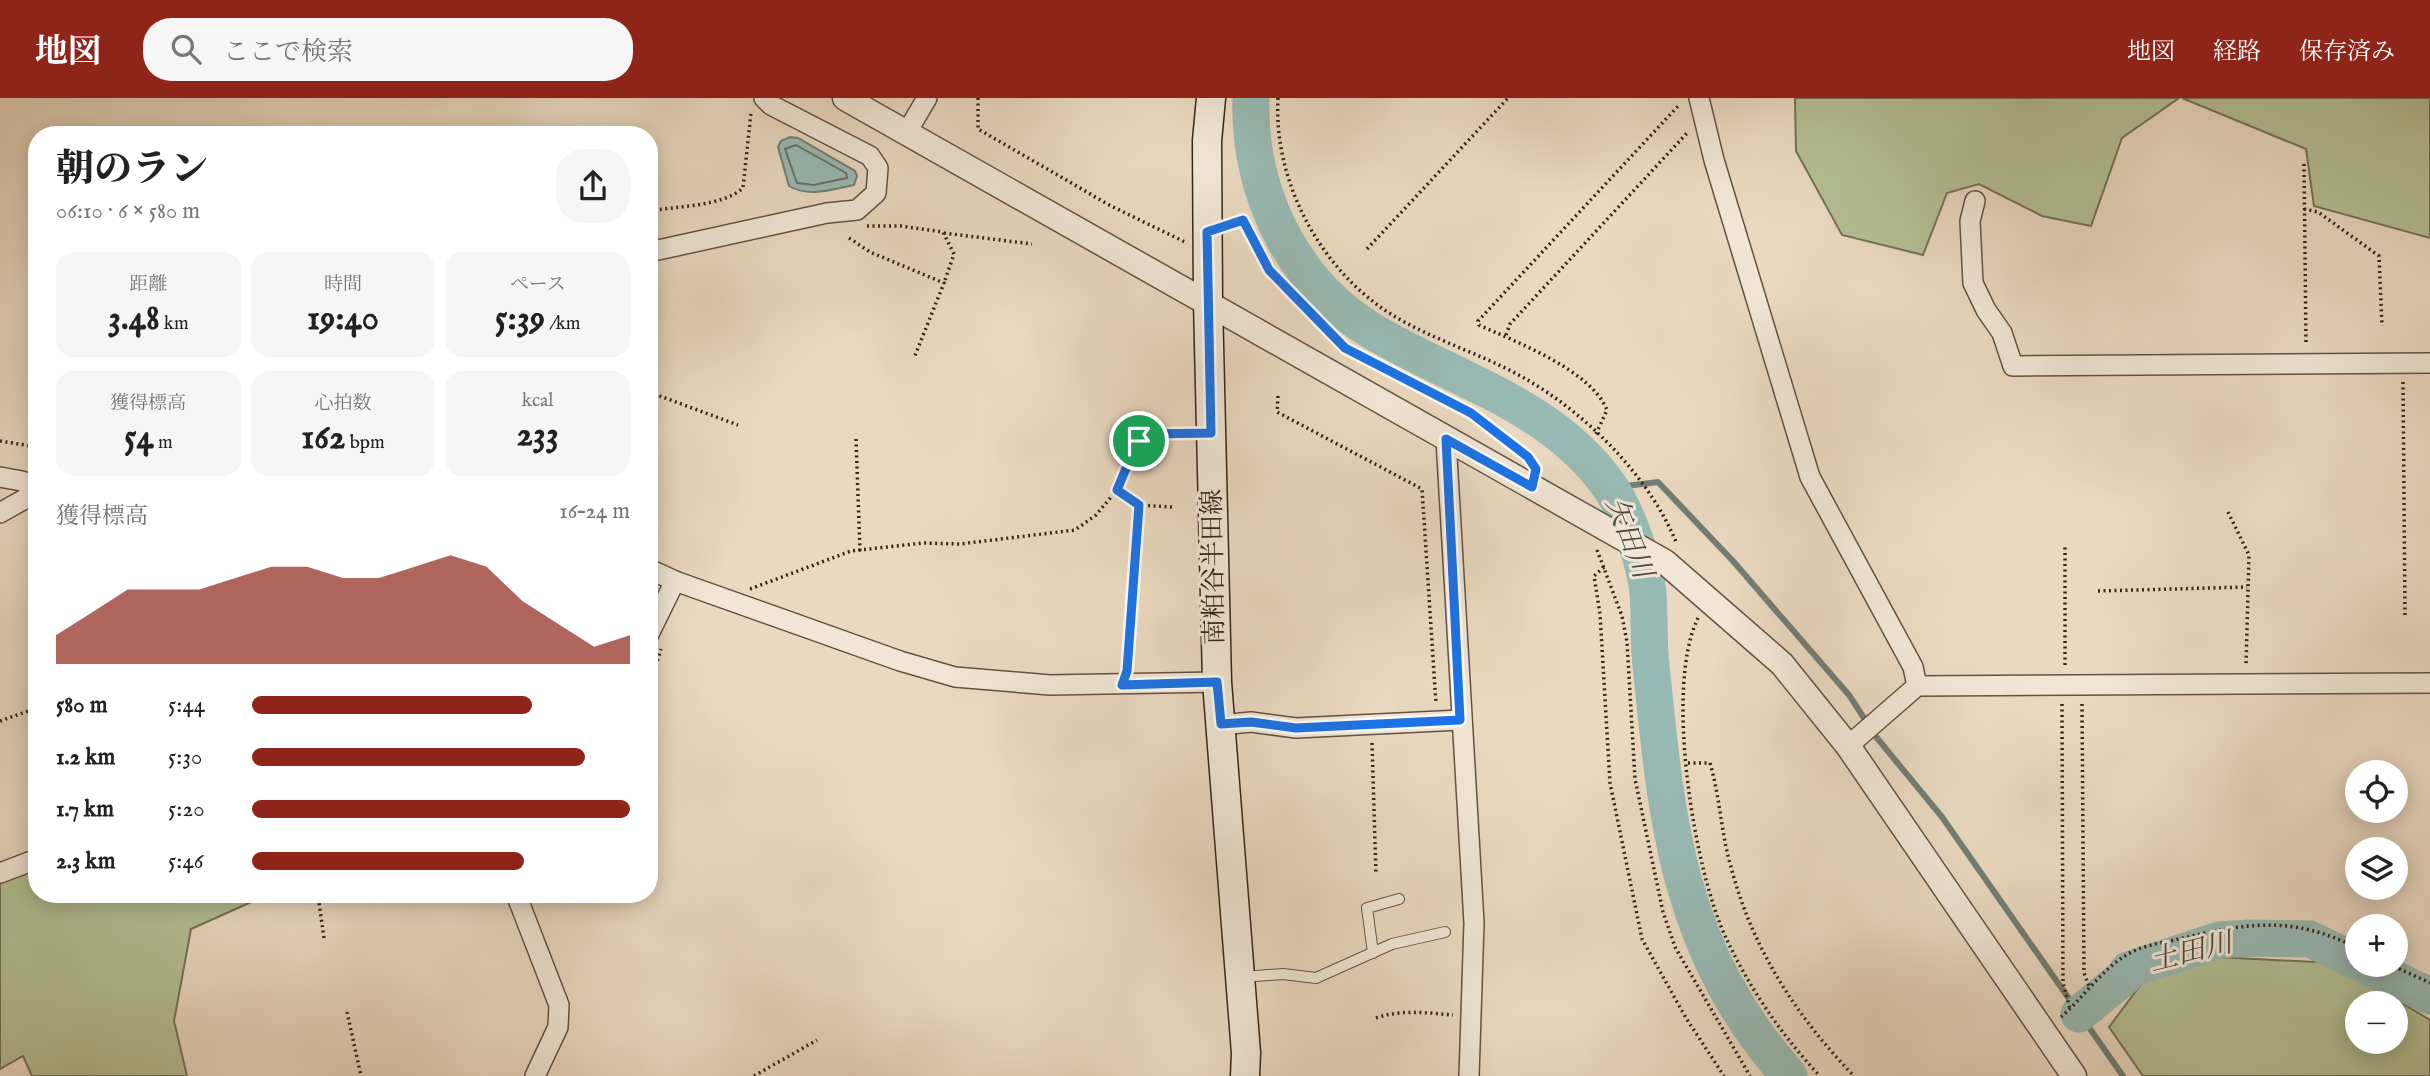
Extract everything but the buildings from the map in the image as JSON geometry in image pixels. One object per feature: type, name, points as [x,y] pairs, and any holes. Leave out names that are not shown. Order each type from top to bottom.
[{"type":"main road","name":"南粕谷半田線","points":[[1211,98],[1207,141],[1207,245],[1217,682],[1238,978],[1246,1053],[1245,1076]]},
{"type":"street","points":[[845,98],[1671,566],[1782,664],[1848,746],[2074,1076]]},
{"type":"street","points":[[907,132],[927,98]]},
{"type":"street","points":[[1699,98],[1810,477],[1913,667],[1917,686]]},
{"type":"street","points":[[658,250],[857,210],[876,193],[878,168],[870,156],[771,105],[758,105]]},
{"type":"street","points":[[1975,201],[1970,221],[1973,283],[1986,310],[2002,333],[2012,366],[2430,363]]},
{"type":"street","points":[[1446,439],[1460,720],[1474,923],[1469,1076]]},
{"type":"street","points":[[0,477],[22,481],[28,485]]},
{"type":"street","points":[[0,513],[28,496]]},
{"type":"street","points":[[658,573],[900,661],[955,677],[1050,685],[1217,682]]},
{"type":"street","points":[[658,616],[675,581]]},
{"type":"street","points":[[1848,746],[1917,686],[2430,684]]},
{"type":"street","points":[[1221,724],[1251,722],[1296,728],[1460,720]]},
{"type":"street","points":[[0,873],[28,862]]},
{"type":"street","points":[[520,903],[559,1004],[558,1027],[535,1076]]},
{"type":"lane","points":[[1354,906],[1367,908],[1399,899]]},
{"type":"lane","points":[[1367,908],[1373,953]]},
{"type":"lane","points":[[1238,978],[1283,974],[1316,978],[1392,944],[1445,932]]},
{"type":"path","points":[[978,98],[978,129],[1111,206],[1182,239],[1207,245],[1243,220],[1269,270],[1345,348],[1471,413],[1499,433],[1528,457],[1536,469],[1532,487]]},
{"type":"path","points":[[1278,98],[1281,152],[1291,187],[1312,233],[1341,271],[1396,318],[1523,377],[1550,394],[1596,433],[1664,512],[1678,545],[1671,566]]},
{"type":"path","points":[[1367,250],[1508,98]]},
{"type":"path","points":[[1596,433],[1606,418],[1607,410],[1597,394],[1552,360],[1506,335],[1479,325],[1482,313],[1688,98]]},
{"type":"path","points":[[658,209],[736,195],[743,188],[758,105]]},
{"type":"path","points":[[1506,335],[1510,324],[1674,143],[1692,129],[1705,124]]},
{"type":"path","points":[[2304,164],[2306,363]]},
{"type":"path","points":[[2304,209],[2318,212],[2379,256],[2382,326]]},
{"type":"path","points":[[862,226],[901,226],[1032,244]]},
{"type":"path","points":[[914,358],[954,254],[943,232]]},
{"type":"path","points":[[849,238],[870,251],[944,283]]},
{"type":"path","points":[[2403,363],[2405,615]]},
{"type":"path","points":[[658,394],[738,425]]},
{"type":"path","points":[[1278,396],[1277,412],[1422,489],[1437,720]]},
{"type":"path","points":[[730,600],[761,582],[851,551],[923,543],[960,544],[1074,530],[1096,515],[1117,490],[1135,447],[1147,434],[1211,433]]},
{"type":"path","points":[[856,439],[860,551]]},
{"type":"path","points":[[0,441],[28,446]]},
{"type":"path","points":[[1117,490],[1139,505],[1172,507]]},
{"type":"path","points":[[1122,685],[1127,671],[1139,505]]},
{"type":"path","points":[[2228,512],[2249,555],[2246,684]]},
{"type":"path","points":[[1600,525],[1591,533],[1622,616],[1627,642],[1635,779],[1663,912],[1675,947],[1750,1076]]},
{"type":"path","points":[[2065,547],[2066,662],[2072,685],[2084,973],[2090,988]]},
{"type":"path","points":[[1604,567],[1594,576],[1600,614],[1607,752],[1632,900],[1650,957],[1724,1076]]},
{"type":"path","points":[[2098,591],[2247,587]]},
{"type":"path","points":[[1708,597],[1693,627],[1685,657],[1682,693],[1698,838],[1726,939],[1779,1027],[1820,1076]]},
{"type":"path","points":[[2070,1009],[2063,983],[2072,685]]},
{"type":"path","points":[[0,721],[28,711]]},
{"type":"path","points":[[1371,725],[1376,874]]},
{"type":"path","points":[[1688,763],[1710,763],[1730,864],[1755,937],[1804,1022],[1854,1076]]},
{"type":"path","points":[[319,903],[324,938]]},
{"type":"path","points":[[2044,1032],[2126,955],[2141,948],[2224,928],[2275,925],[2305,927],[2345,943]]},
{"type":"path","points":[[2408,973],[2430,983]]},
{"type":"path","points":[[347,1012],[360,1076]]},
{"type":"path","points":[[1376,1018],[1392,1013],[1414,1012],[1471,1017]]},
{"type":"path","points":[[754,1076],[817,1040]]},
{"type":"green space","points":[[1795,98],[2179,98],[2122,138],[2091,226],[2042,216],[1979,184],[1947,193],[1923,255],[1842,235],[1796,151]]},
{"type":"green space","points":[[2182,98],[2430,98],[2430,238],[2314,206],[2306,149]]},
{"type":"green space","points":[[28,872],[28,903],[249,903],[191,929],[174,1021],[187,1076],[32,1076],[23,1056],[0,1069],[0,883]]},
{"type":"green space","points":[[2216,957],[2335,963],[2345,969],[2345,977],[2358,977],[2382,991],[2345,991],[2345,1054],[2408,1054],[2408,1007],[2430,1020],[2430,1076],[2143,1076],[2109,1027],[2148,975]]},
{"type":"water","points":[[790,137],[798,138],[855,171],[857,176],[854,185],[813,192],[789,186],[778,147],[781,141]]},
{"type":"waterway","name":"矢田川","points":[[1251,98],[1257,166],[1267,199],[1280,231],[1297,260],[1318,287],[1343,311],[1372,331],[1500,396],[1560,434],[1586,458],[1616,497],[1634,538],[1646,581],[1650,656],[1664,779],[1672,832],[1684,883],[1701,933],[1723,981],[1752,1029],[1789,1076]]},
{"type":"waterway","points":[[1610,488],[1658,482],[1733,561],[1849,695],[1877,738],[1942,817],[2123,1076]]},
{"type":"waterway","name":"土田川","points":[[2079,1014],[2124,977],[2128,970],[2219,940],[2310,939],[2345,956]]},
{"type":"waterway","name":"土田川","points":[[2390,977],[2430,996]]},
{"type":"route","points":[[1243,220],[1269,270],[1292,297],[1345,348],[1471,413],[1528,457],[1536,469],[1532,487],[1446,439],[1460,720],[1296,728],[1251,722],[1221,724],[1217,682],[1122,685],[1127,671],[1139,505],[1117,490],[1139,441],[1147,434],[1211,433],[1207,232],[1243,220]]}]
